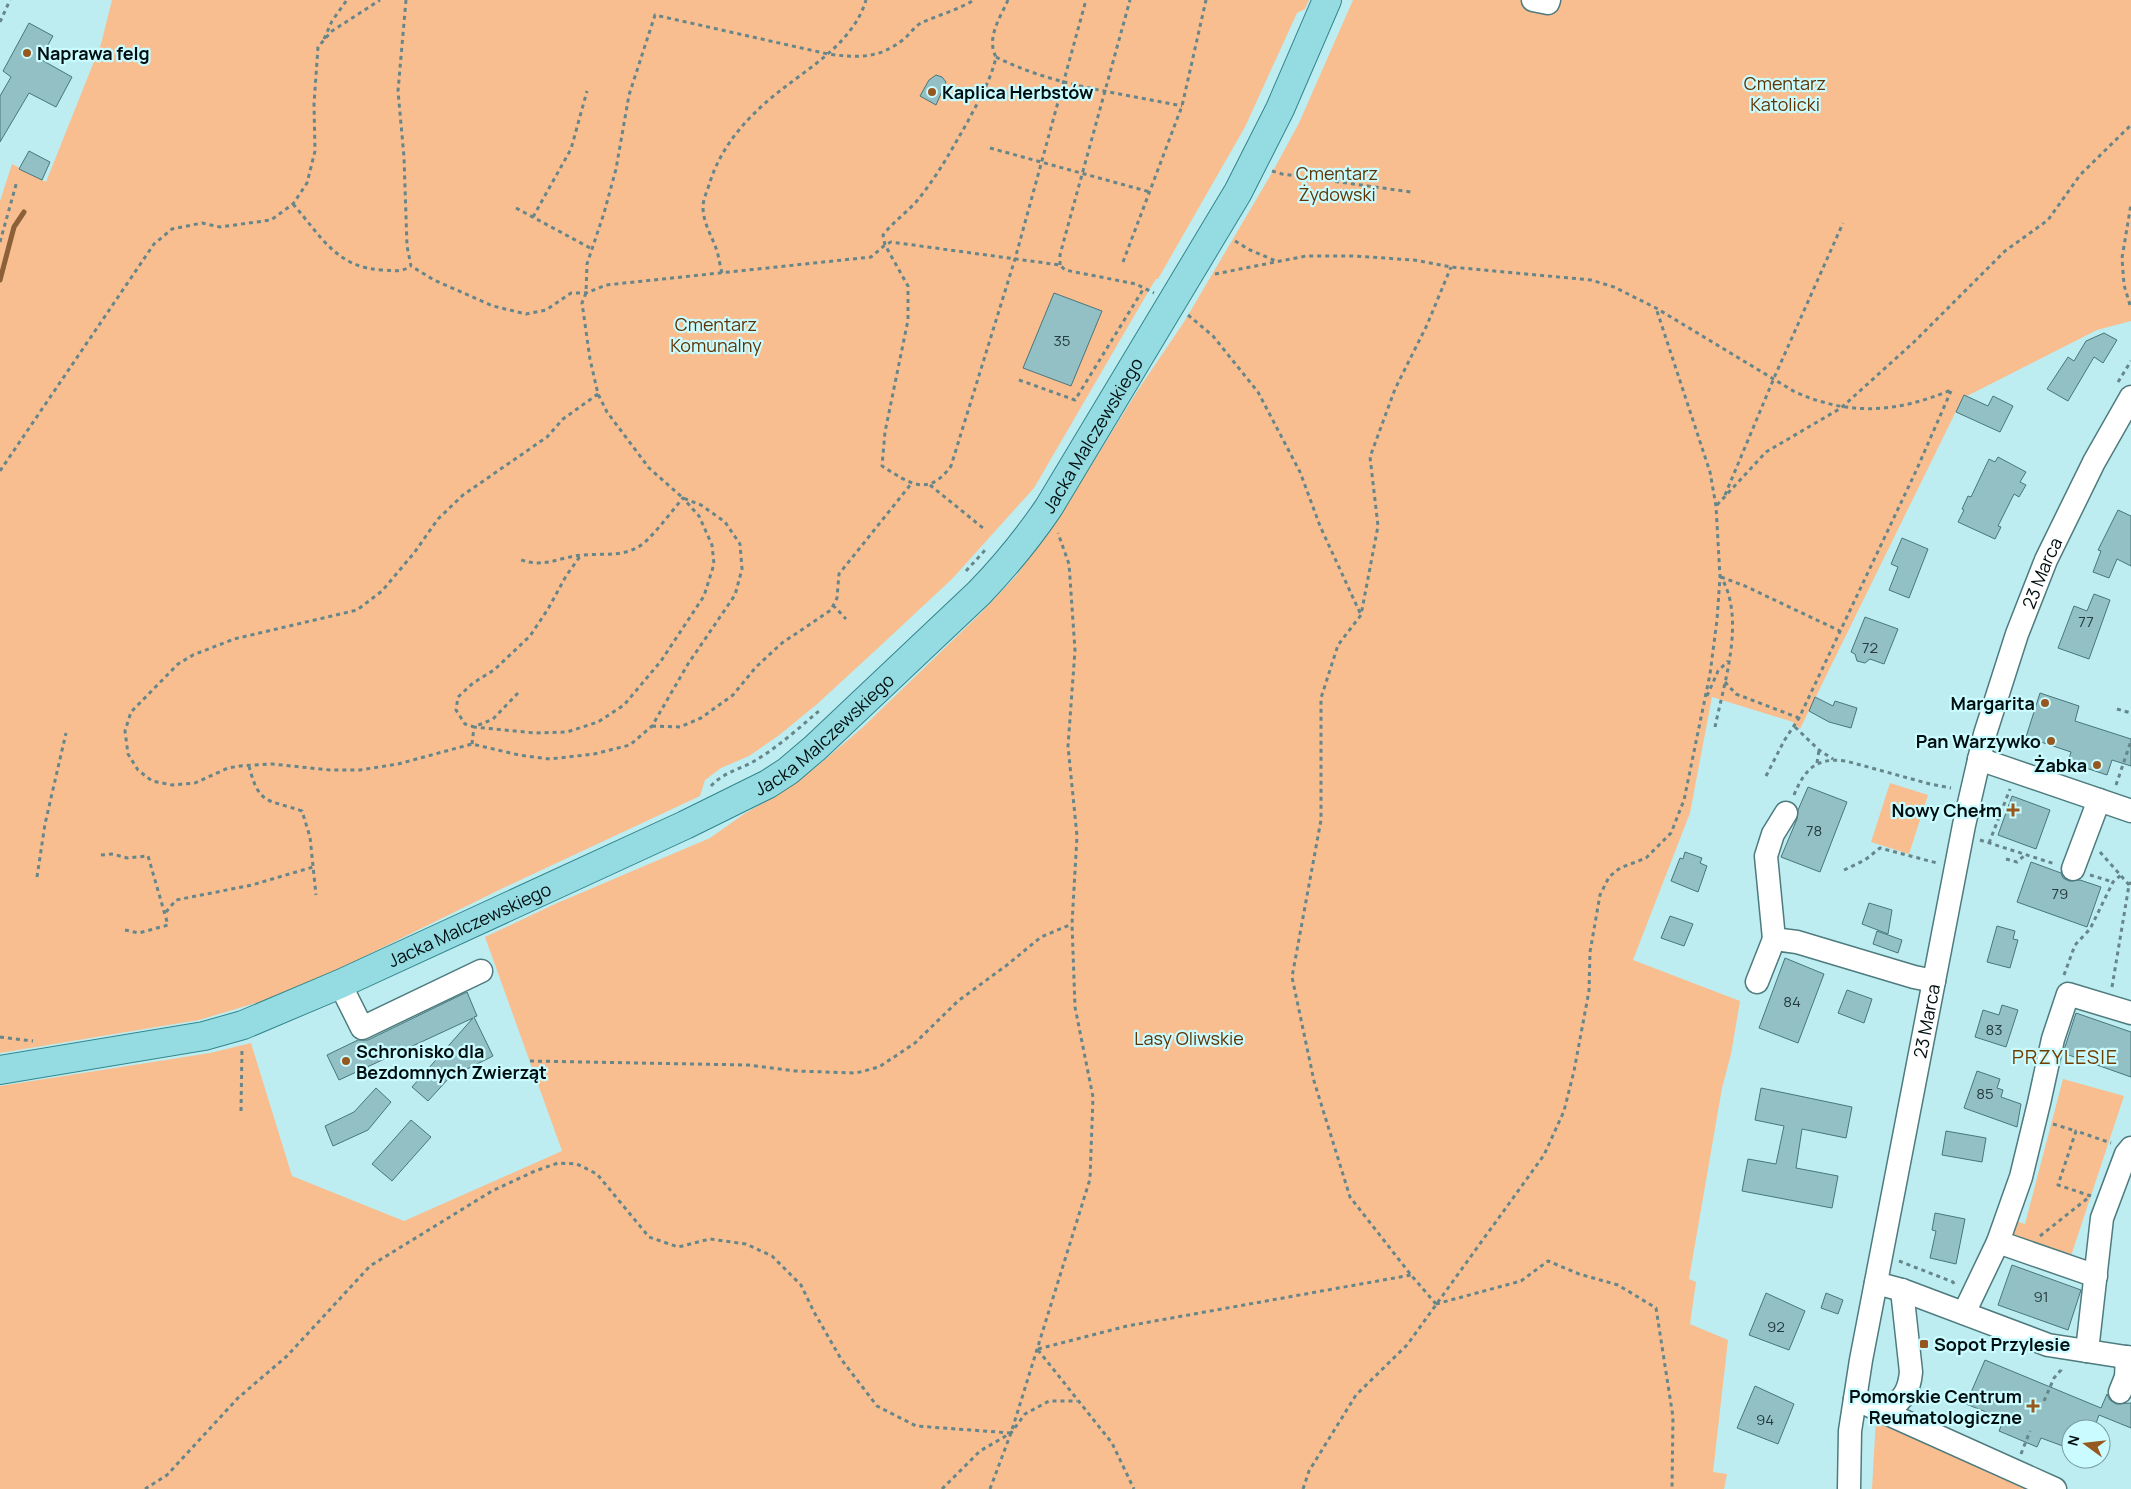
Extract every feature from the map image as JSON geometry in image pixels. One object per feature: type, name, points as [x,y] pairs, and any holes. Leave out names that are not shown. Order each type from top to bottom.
[{"type":"main road","name":"Jacka Malczewskiego","points":[[0,1070],[204,1036],[243,1025],[340,984],[685,825],[741,798],[788,771],[979,594],[1016,553],[1049,507],[1238,192],[1280,109],[1327,0]]},
{"type":"street","points":[[1533,0],[1548,4],[1549,0]]},
{"type":"street","name":"23 Marca","points":[[1849,1489],[1850,1432],[1854,1399],[1964,825],[1979,759],[2009,657],[2046,560],[2094,462],[2131,397]]},
{"type":"street","points":[[1979,759],[2131,811]]},
{"type":"street","points":[[2073,869],[2086,836],[2104,802]]},
{"type":"street","points":[[1757,982],[1774,939],[1766,856],[1773,834],[1786,813]]},
{"type":"street","points":[[1774,939],[1797,942],[1914,977],[1934,981]]},
{"type":"street","points":[[340,984],[362,1028],[481,971]]},
{"type":"street","points":[[1968,1304],[1998,1242],[2020,1176],[2040,1102],[2052,1039],[2068,994],[2131,1014]]},
{"type":"street","points":[[2087,1351],[2102,1218],[2126,1154],[2131,1149]]},
{"type":"street","points":[[1998,1242],[2096,1276]]},
{"type":"street","points":[[1876,1283],[1968,1304],[2048,1345],[2129,1358],[2126,1377],[2120,1392]]},
{"type":"street","points":[[1886,1413],[1905,1396],[1910,1384],[1911,1372],[1902,1290]]},
{"type":"street","points":[[1854,1399],[2055,1489]]},
{"type":"path","points":[[0,22],[10,0]]},
{"type":"path","points":[[322,42],[332,21],[347,0]]},
{"type":"path","points":[[0,471],[154,244],[172,229],[202,224],[220,227],[271,220],[293,204],[307,183],[315,151],[315,96],[318,47],[332,31],[380,0]]},
{"type":"path","points":[[406,0],[398,91],[404,157],[407,246],[411,266],[434,280],[493,306],[526,314],[546,310],[570,293],[586,293],[606,285],[871,257],[885,244],[891,242],[1060,265],[1065,270],[1136,284],[1153,292],[1158,297]]},
{"type":"path","points":[[722,273],[717,250],[706,226],[703,206],[714,169],[735,132],[779,91],[828,54],[851,30],[864,9],[866,0]]},
{"type":"path","points":[[581,555],[566,576],[548,609],[530,636],[494,670],[473,683],[458,697],[456,710],[465,724],[474,727],[536,733],[567,732],[598,722],[624,705],[661,660],[704,596],[714,564],[712,545],[699,516],[683,498],[649,468],[607,412],[598,394],[590,359],[582,303],[586,293],[588,264],[616,169],[628,94],[655,15],[828,54],[856,58],[871,56],[892,48],[906,38],[918,25],[974,0]]},
{"type":"path","points":[[1008,0],[993,34],[991,48],[996,57],[1019,69],[1064,81],[1182,106]]},
{"type":"path","points":[[996,57],[993,73],[941,170],[915,203],[890,225],[883,235],[885,244],[908,286],[908,320],[885,432],[882,466],[911,484],[930,485],[942,478],[950,466],[1015,259],[1086,0]]},
{"type":"path","points":[[1060,265],[1062,247],[1130,0]]},
{"type":"path","points":[[1123,262],[1182,106],[1206,0]]},
{"type":"path","points":[[533,217],[571,148],[587,91]]},
{"type":"path","points":[[1716,506],[1766,452],[1841,408],[1914,342],[2005,251],[2048,220],[2080,175],[2131,125]]},
{"type":"path","points":[[990,148],[1150,192]]},
{"type":"path","points":[[1282,174],[1411,192]]},
{"type":"path","points":[[0,242],[18,181]]},
{"type":"path","points":[[293,204],[318,236],[336,255],[371,270],[403,271],[411,266]]},
{"type":"path","points":[[2130,305],[2124,285],[2122,258],[2131,204]]},
{"type":"path","points":[[516,208],[592,249]]},
{"type":"path","points":[[1723,498],[1843,223]]},
{"type":"path","points":[[1227,236],[1250,250],[1277,261]]},
{"type":"path","points":[[1213,275],[1306,256],[1353,256],[1414,260],[1451,267],[1591,280],[1614,287],[1656,308],[1795,392],[1813,400],[1841,408],[1867,410],[1896,408],[1951,390],[1916,470],[1795,727],[1784,741],[1766,776]]},
{"type":"path","points":[[1436,1304],[1350,1197],[1314,1081],[1292,977],[1321,820],[1321,698],[1338,645],[1361,615],[1378,526],[1370,457],[1395,389],[1427,326],[1451,267]]},
{"type":"path","points":[[1148,300],[1158,286]]},
{"type":"path","points":[[1019,380],[1075,400],[1144,288]]},
{"type":"path","points":[[1302,1489],[1309,1472],[1356,1395],[1407,1345],[1544,1155],[1564,1111],[1588,991],[1590,952],[1600,895],[1609,878],[1620,868],[1646,858],[1671,833],[1684,800],[1710,674],[1720,577],[1716,506],[1710,472],[1656,308]]},
{"type":"path","points":[[1184,312],[1213,336],[1258,392],[1300,472],[1320,526],[1361,615]]},
{"type":"path","points":[[598,394],[562,420],[547,437],[463,495],[438,519],[414,553],[382,592],[357,610],[234,639],[193,655],[178,664],[131,712],[125,732],[128,754],[138,770],[152,781],[172,785],[195,782],[228,768],[272,764],[330,770],[360,770],[398,764],[472,744],[519,755],[550,759],[594,754],[630,744],[652,726],[688,664],[735,594],[742,569],[740,544],[725,522],[701,505],[683,498]]},
{"type":"path","points":[[652,726],[680,727],[701,718],[733,695],[756,667],[782,643],[830,610],[837,598],[839,574],[911,484]]},
{"type":"path","points":[[930,485],[983,528]]},
{"type":"path","points":[[519,559],[530,564],[544,564],[581,555],[622,554],[644,543],[683,498]]},
{"type":"path","points":[[990,1489],[1011,1433],[1090,1179],[1093,1097],[1075,1008],[1072,924],[1077,836],[1068,746],[1076,650],[1069,564],[1049,507]]},
{"type":"path","points":[[965,573],[991,543]]},
{"type":"path","points":[[1720,577],[1745,586],[1840,631]]},
{"type":"path","points":[[1715,728],[1733,627],[1731,604],[1725,585],[1720,577]]},
{"type":"path","points":[[834,605],[846,619]]},
{"type":"path","points":[[1704,701],[1718,671],[1728,661]]},
{"type":"path","points":[[1724,681],[1736,694],[1799,718]]},
{"type":"path","points":[[474,727],[493,719],[518,693]]},
{"type":"path","points":[[710,792],[711,786],[719,778],[752,762],[826,704]]},
{"type":"path","points":[[2117,709],[2131,713]]},
{"type":"path","points":[[472,744],[474,727]]},
{"type":"path","points":[[1795,727],[1819,750],[1834,759]]},
{"type":"path","points":[[37,877],[44,832],[66,733]]},
{"type":"path","points":[[2104,802],[2131,740]]},
{"type":"path","points":[[1817,763],[1819,750]]},
{"type":"path","points":[[1786,813],[1801,777],[1817,763],[1834,759],[1846,760],[1930,784],[1951,788]]},
{"type":"path","points":[[249,766],[257,791],[265,800],[302,811],[310,837],[316,895]]},
{"type":"path","points":[[1989,843],[2012,786]]},
{"type":"path","points":[[2086,836],[2130,885],[2109,1006]]},
{"type":"path","points":[[1978,840],[2073,869]]},
{"type":"path","points":[[1844,870],[1865,860],[1880,848],[1937,863]]},
{"type":"path","points":[[101,855],[113,854],[127,858],[148,856],[168,926],[139,933],[124,930]]},
{"type":"path","points":[[2006,859],[2017,862],[2026,854]]},
{"type":"path","points":[[165,912],[176,900],[252,885],[313,867]]},
{"type":"path","points":[[2068,994],[2062,982],[2075,945],[2090,929],[2113,882],[2121,875]]},
{"type":"path","points":[[530,1061],[748,1065],[795,1071],[856,1073],[880,1067],[916,1043],[958,1001],[1041,937],[1072,924]]},
{"type":"path","points":[[241,1111],[243,1025]]},
{"type":"path","points":[[2091,1196],[2058,1185],[2076,1131],[2131,1149]]},
{"type":"path","points":[[145,1489],[167,1475],[238,1398],[287,1356],[370,1266],[492,1191],[535,1171],[558,1163],[577,1164],[597,1174],[650,1237],[678,1247],[710,1239],[746,1244],[772,1256],[802,1285],[814,1312],[841,1359],[877,1406],[916,1426],[1011,1433]]},
{"type":"path","points":[[2022,1250],[2091,1196],[2116,1180]]},
{"type":"path","points":[[1894,1259],[1953,1282],[1968,1304]]},
{"type":"path","points":[[1436,1304],[1521,1281],[1548,1261],[1579,1274],[1618,1285],[1656,1308],[1674,1417],[1672,1489]]},
{"type":"path","points":[[1037,1350],[1127,1326],[1411,1275]]},
{"type":"path","points":[[2044,1401],[2054,1378],[2061,1370],[2060,1347]]},
{"type":"path","points":[[1037,1350],[1112,1443],[1134,1489]]},
{"type":"path","points":[[942,1489],[980,1451],[1011,1433],[1025,1414],[1049,1401],[1077,1401]]},
{"type":"green space","name":"Cmentarz Komunalny","points":[[112,0],[1309,0],[1305,9],[1297,13],[1245,127],[1158,279],[1156,279],[1151,287],[1034,488],[952,579],[816,705],[778,736],[749,756],[721,768],[705,780],[700,796],[501,889],[333,972],[263,1001],[199,1020],[0,1053],[0,201],[12,164],[46,182],[101,44]]},
{"type":"green space","name":"Lasy Oliwskie","points":[[1353,0],[2131,0],[2131,321],[2097,330],[1967,396],[1964,395],[1800,729],[1793,722],[1712,697],[1690,813],[1633,960],[1740,1001],[1731,1054],[1722,1088],[1689,1279],[1696,1282],[1690,1324],[1728,1340],[1713,1472],[1727,1474],[1724,1489],[0,1489],[0,1086],[210,1053],[251,1043],[292,1176],[404,1221],[562,1151],[485,937],[555,904],[710,838],[744,814],[782,792],[814,769],[862,728],[982,612],[1016,576],[1066,506],[1138,390],[1184,322],[1273,171],[1299,123]]},
{"type":"green space","points":[[1890,783],[1928,795],[1909,854],[1871,842]]},
{"type":"green space","points":[[2063,1079],[2124,1096],[2069,1262],[2057,1258],[2059,1251],[2039,1244],[2017,1244],[2007,1228],[2009,1219],[2025,1224]]},
{"type":"green space","points":[[1876,1418],[2037,1489],[1872,1489]]},
{"type":"building","points":[[29,23],[53,36],[40,59],[72,77],[56,107],[29,93],[0,142],[0,96],[11,77],[3,71]]},
{"type":"building","name":"Kaplica Herbstów","points":[[936,75],[942,77],[946,82],[936,105],[920,96],[929,80]]},
{"type":"building","points":[[29,151],[50,162],[42,180],[19,169]]},
{"type":"building","points":[[1054,293],[1102,311],[1071,386],[1023,368]]},
{"type":"building","points":[[2104,333],[2117,340],[2103,363],[2094,357],[2068,401],[2047,389],[2068,357],[2074,361],[2086,341]]},
{"type":"building","points":[[1964,395],[1988,406],[1993,396],[2013,406],[2000,432],[1956,412]]},
{"type":"building","points":[[1998,457],[2026,472],[2020,482],[2026,485],[2019,497],[2014,494],[1998,526],[2001,527],[1995,539],[1958,522],[1968,496],[1971,497],[1989,459],[1995,462]]},
{"type":"building","points":[[2118,510],[2131,516],[2131,566],[2117,559],[2109,578],[2093,572],[2101,551],[2098,550]]},
{"type":"building","points":[[1902,538],[1928,549],[1909,598],[1889,590],[1898,567],[1891,564]]},
{"type":"building","points":[[2094,594],[2110,600],[2089,659],[2058,648],[2074,606],[2087,611]]},
{"type":"building","points":[[1865,617],[1898,629],[1884,664],[1870,659],[1865,663],[1857,661],[1855,654],[1851,652]]},
{"type":"building","points":[[2040,693],[2079,706],[2075,721],[2131,739],[2131,766],[2112,760],[2107,775],[2068,762],[2071,752],[2026,737]]},
{"type":"building","points":[[1815,697],[1833,706],[1835,701],[1857,708],[1851,728],[1829,722],[1809,711]]},
{"type":"building","points":[[1808,787],[1847,802],[1820,872],[1781,857]]},
{"type":"building","points":[[2012,796],[2050,810],[2036,849],[1998,835]]},
{"type":"building","points":[[1685,852],[1702,858],[1700,863],[1707,866],[1698,892],[1671,881],[1680,858],[1683,859]]},
{"type":"building","points":[[2031,862],[2061,873],[2063,878],[2069,881],[2080,880],[2101,887],[2087,927],[2017,902]]},
{"type":"building","points":[[1869,903],[1892,910],[1888,934],[1862,924]]},
{"type":"building","points":[[1670,916],[1693,924],[1684,946],[1661,938]]},
{"type":"building","points":[[1997,926],[2015,931],[2013,939],[2018,940],[2010,968],[1987,962]]},
{"type":"building","points":[[1877,931],[1902,940],[1898,953],[1873,944]]},
{"type":"building","points":[[1785,958],[1824,974],[1798,1043],[1759,1028]]},
{"type":"building","points":[[1847,990],[1872,999],[1864,1023],[1838,1013]]},
{"type":"building","points":[[467,992],[477,1016],[474,1017],[493,1056],[449,1078],[428,1101],[412,1087],[473,1018],[339,1080],[327,1055],[358,1040],[368,1040]]},
{"type":"building","points":[[2002,1005],[2018,1010],[2006,1047],[1975,1037],[1983,1010],[1999,1015]]},
{"type":"building","points":[[2076,1013],[2131,1032],[2131,1077],[2063,1053]]},
{"type":"building","points":[[1977,1071],[2000,1079],[1997,1088],[2003,1090],[2001,1097],[2021,1104],[2017,1127],[1964,1108]]},
{"type":"building","points":[[376,1088],[391,1102],[368,1130],[333,1146],[325,1126],[354,1112]]},
{"type":"building","points":[[1761,1088],[1852,1107],[1846,1138],[1802,1129],[1796,1168],[1838,1176],[1832,1208],[1742,1191],[1748,1159],[1776,1164],[1784,1126],[1755,1120]]},
{"type":"building","points":[[411,1120],[431,1137],[392,1181],[372,1164]]},
{"type":"building","points":[[1946,1131],[1986,1138],[1982,1162],[1942,1155]]},
{"type":"building","points":[[1935,1213],[1965,1219],[1956,1264],[1930,1258],[1936,1231],[1932,1230]]},
{"type":"building","points":[[2012,1265],[2081,1290],[2068,1330],[1998,1305]]},
{"type":"building","points":[[1766,1293],[1805,1311],[1789,1350],[1749,1335]]},
{"type":"building","points":[[1826,1293],[1843,1300],[1838,1314],[1821,1308]]},
{"type":"building","points":[[1985,1360],[2101,1408],[2107,1394],[2110,1400],[2116,1404],[2131,1403],[2131,1428],[2099,1415],[2098,1419],[2061,1419],[2061,1445],[2041,1438],[2037,1447],[1999,1431],[2004,1419],[1966,1404]]},
{"type":"building","points":[[1755,1386],[1794,1404],[1778,1444],[1737,1428]]},
{"type":"waterway","points":[[0,280],[14,227],[24,212]]},
{"type":"place","name":"Naprawa felg","points":[[27,53]]},
{"type":"place","name":"Kaplica Herbstów","points":[[932,92]]},
{"type":"place","name":"Margarita","points":[[2045,703]]},
{"type":"place","name":"Pan Warzywko","points":[[2051,741]]},
{"type":"place","name":"Żabka","points":[[2097,765]]},
{"type":"place","name":"Nowy Chełm","points":[[2013,810]]},
{"type":"place","name":"Schronisko dla Bezdomnych Zwierząt","points":[[346,1061]]},
{"type":"place","name":"Sopot Przylesie","points":[[1924,1344]]},
{"type":"place","name":"Pomorskie Centrum Reumatologiczne","points":[[2033,1406]]},
{"type":"district","name":"PRZYLESIE","points":[[2065,1056]]},
{"type":"park label","name":"Cmentarz Katolicki","points":[[1785,94]]},
{"type":"park label","name":"Cmentarz Żydowski","points":[[1337,183]]}]
